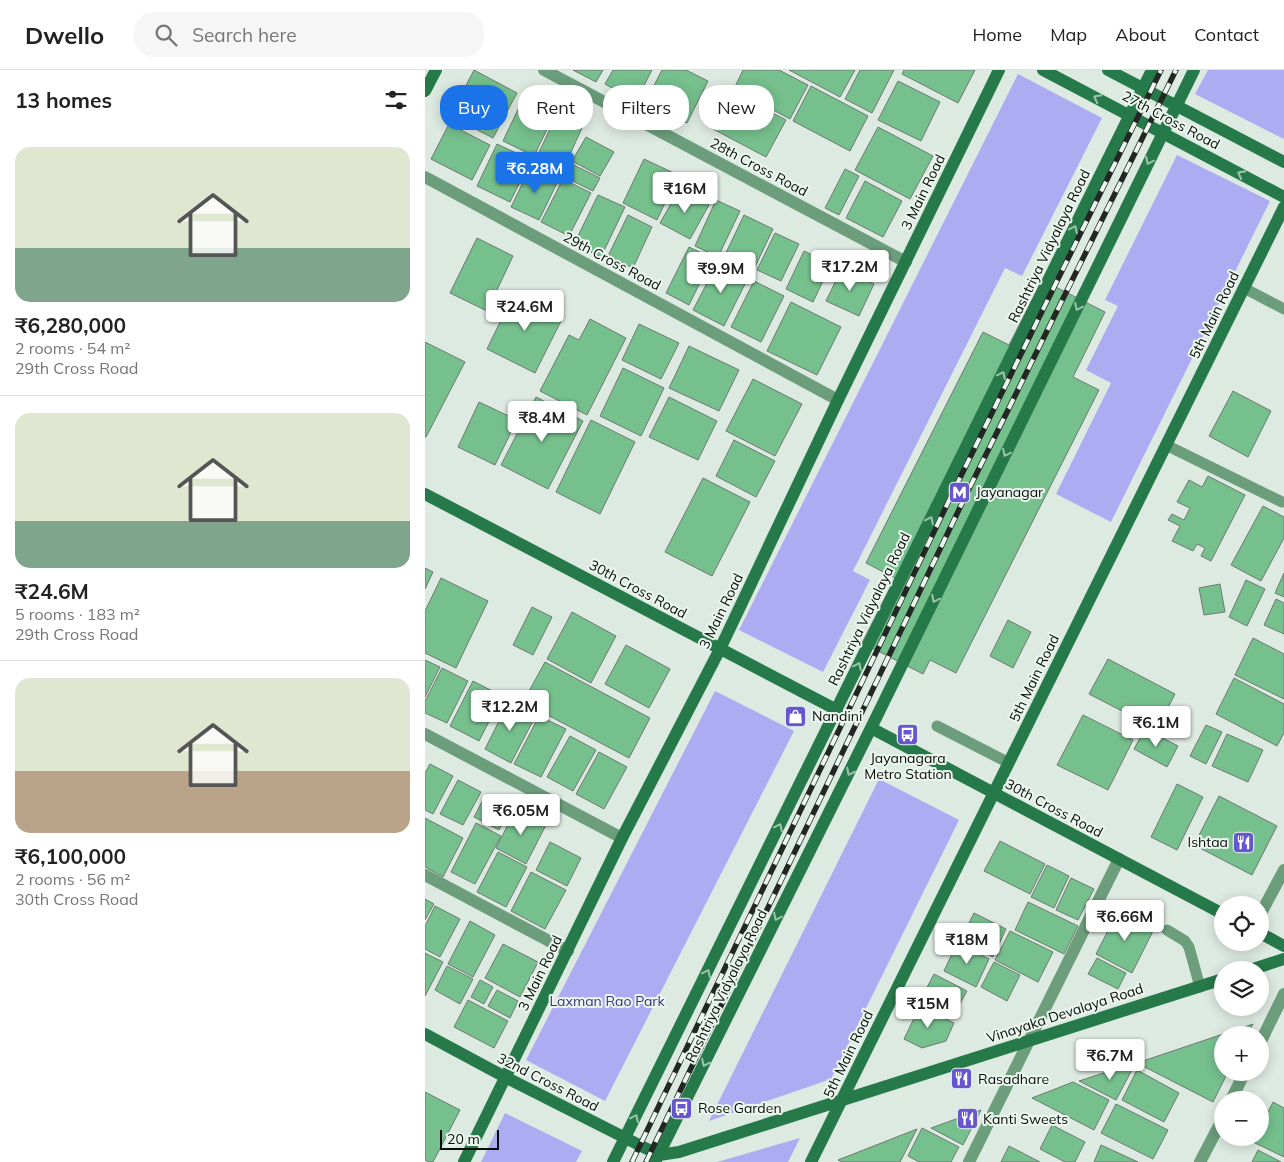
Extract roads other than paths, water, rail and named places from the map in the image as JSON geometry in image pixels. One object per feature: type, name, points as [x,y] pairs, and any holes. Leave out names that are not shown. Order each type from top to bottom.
[{"type":"street","points":[[425,91],[436,70]]},
{"type":"street","name":"28th Cross Road","points":[[544,70],[906,262]]},
{"type":"street","name":"3 Main Road","points":[[464,1162],[622,838],[720,649],[838,400],[999,70]]},
{"type":"street","name":"27th Cross Road","points":[[1043,70],[1284,197]]},
{"type":"street","name":"27th Cross Road","points":[[1108,70],[1284,162]]},
{"type":"street","name":"Rashtriya Vidyalaya Road","points":[[613,1162],[1152,70]]},
{"type":"street","name":"Rashtriya Vidyalaya Road","points":[[657,1158],[871,728],[1194,70]]},
{"type":"street","name":"29th Cross Road","points":[[425,177],[838,400]]},
{"type":"street","name":"5th Main Road","points":[[811,1162],[1284,207]]},
{"type":"street","name":"30th Cross Road","points":[[425,494],[837,710]]},
{"type":"street","name":"30th Cross Road","points":[[871,728],[1214,909]]},
{"type":"street","points":[[425,734],[622,838]]},
{"type":"street","points":[[969,1162],[1119,859]]},
{"type":"street","points":[[1269,898],[1284,870]]},
{"type":"street","points":[[425,875],[567,951]]},
{"type":"street","points":[[1269,938],[1284,946]]},
{"type":"street","points":[[1269,963],[1284,958]]},
{"type":"street","name":"Vinayaka Devalaya Road","points":[[657,1158],[1214,982]]},
{"type":"street","points":[[1268,1026],[1284,994]]},
{"type":"street","name":"32nd Cross Road","points":[[425,1034],[625,1139],[657,1158]]},
{"type":"street","points":[[1201,1162],[1214,1136]]},
{"type":"lane","points":[[1244,288],[1284,309]]},
{"type":"lane","points":[[1166,445],[1281,502]]},
{"type":"lane","points":[[937,726],[1009,763]]},
{"type":"lane","points":[[1167,930],[1185,941],[1189,947],[1200,987]]},
{"type":"railway","points":[[632,1162],[954,490],[1161,70]]},
{"type":"railway","points":[[646,1162],[966,495],[1176,70]]},
{"type":"place","name":"Jayanagar","points":[[960,492]]},
{"type":"place","name":"Nandini","points":[[796,716]]},
{"type":"place","name":"Jayanagara Metro Station","points":[[908,735]]},
{"type":"place","name":"Ishtaa","points":[[1244,842]]},
{"type":"place","name":"Rasadhare","points":[[962,1079]]},
{"type":"place","name":"Rose Garden","points":[[682,1108]]},
{"type":"place","name":"Kanti Sweets","points":[[967,1119]]},
{"type":"park label","name":"Laxman Rao Park","points":[[607,1001]]}]
